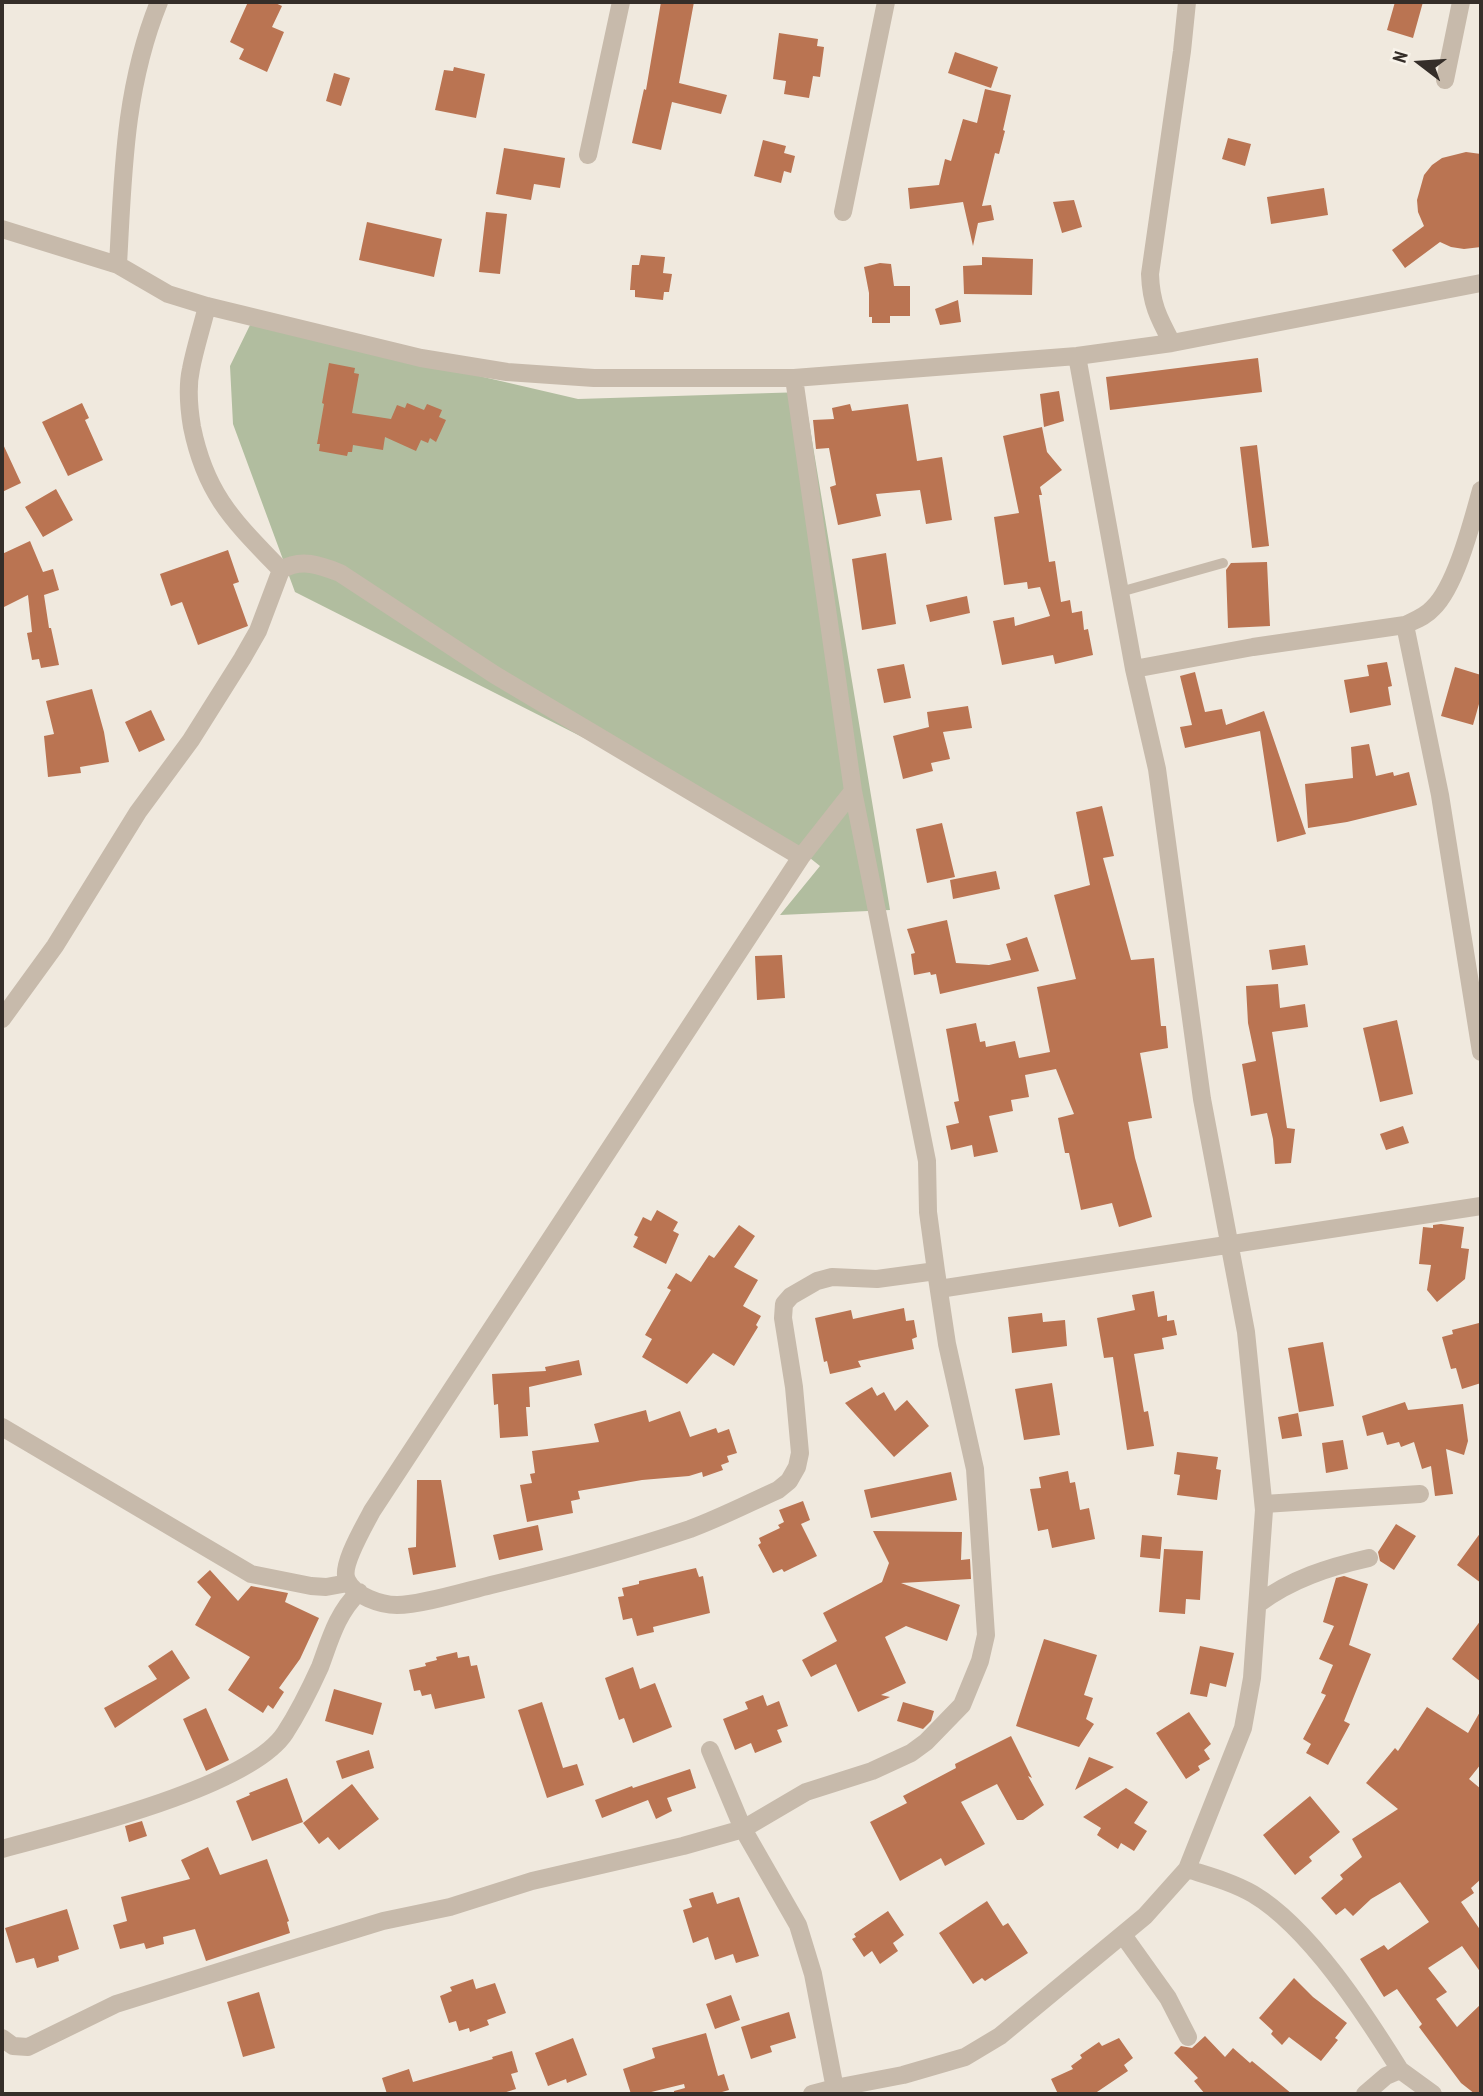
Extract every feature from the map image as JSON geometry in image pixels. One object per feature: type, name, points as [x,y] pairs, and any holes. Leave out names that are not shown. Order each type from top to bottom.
[{"type":"street","points":[[117,265],[126,127],[144,47],[159,2]]},
{"type":"street","points":[[588,155],[621,2]]},
{"type":"street","points":[[843,212],[886,2]]},
{"type":"street","points":[[1172,343],[1154,309],[1150,274],[1187,2]]},
{"type":"street","points":[[1445,80],[1461,2]]},
{"type":"street","points":[[2,229],[117,265],[160,290],[206,306],[421,358],[507,372],[632,379],[794,378],[1077,356],[1172,343],[1481,283]]},
{"type":"street","points":[[206,306],[191,369],[189,396],[190,417],[202,465],[226,509],[247,536],[281,570]]},
{"type":"street","points":[[812,2094],[903,2075],[965,2057],[1000,2036],[1145,1916],[1187,1869],[1232,1761],[1243,1728],[1252,1678],[1264,1504],[1246,1332],[1202,1099],[1157,769],[1134,669],[1077,356]]},
{"type":"street","points":[[2,2038],[13,2046],[28,2048],[116,2004],[266,1957],[383,1922],[450,1907],[532,1881],[684,1846],[743,1829],[806,1792],[872,1772],[911,1753],[950,1719],[969,1692],[986,1635],[975,1469],[947,1344],[937,1280],[928,1212],[927,1161],[853,791],[794,378]]},
{"type":"street","points":[[1134,669],[1253,647],[1405,625],[1426,615],[1447,590],[1481,491]]},
{"type":"street","points":[[2,1019],[55,946],[138,812],[191,740],[242,659],[258,631],[281,570],[296,563],[313,564],[340,573],[495,675],[801,857]]},
{"type":"street","points":[[1405,625],[1440,795],[1481,1052]]},
{"type":"street","points":[[853,791],[801,857],[372,1511],[348,1562],[346,1573],[353,1587],[375,1601],[401,1605],[582,1563],[693,1528],[778,1490],[793,1474],[800,1453],[794,1387],[783,1318],[784,1304],[791,1296],[817,1280],[832,1277],[937,1280],[1230,1244],[1481,1206]]},
{"type":"street","points":[[2,1427],[251,1574],[311,1586],[353,1587]]},
{"type":"street","points":[[1264,1504],[1420,1494]]},
{"type":"street","points":[[1258,1604],[1282,1586],[1369,1558]]},
{"type":"street","points":[[2,1849],[111,1819],[171,1798],[231,1774],[263,1755],[284,1735],[319,1669],[353,1587]]},
{"type":"street","points":[[710,1750],[743,1829],[799,1926],[813,1973],[836,2091]]},
{"type":"street","points":[[1187,1869],[1253,1894],[1278,1912],[1351,1995],[1400,2070],[1433,2094]]},
{"type":"street","points":[[1123,1935],[1168,1998],[1188,2038]]},
{"type":"street","points":[[1366,2094],[1386,2076],[1400,2070]]},
{"type":"lane","points":[[1120,592],[1223,563]]},
{"type":"green space","points":[[251,323],[578,399],[804,392],[890,910],[780,915],[820,866],[805,854],[600,746],[295,592],[233,424],[230,366]]},
{"type":"building","points":[[248,2],[273,2],[282,6],[272,27],[284,32],[267,72],[239,59],[244,49],[230,42]]},
{"type":"building","points":[[661,2],[694,2],[679,83],[727,95],[721,114],[672,102],[661,150],[632,143],[644,89],[646,90]]},
{"type":"building","points":[[1395,2],[1423,2],[1413,38],[1387,30]]},
{"type":"building","points":[[779,33],[818,39],[817,46],[824,47],[820,77],[813,76],[809,98],[784,94],[786,81],[773,79]]},
{"type":"building","points":[[955,52],[998,67],[991,88],[948,73]]},
{"type":"building","points":[[454,67],[485,74],[476,118],[435,110],[444,70],[453,71]]},
{"type":"building","points":[[334,73],[350,78],[341,106],[326,101]]},
{"type":"building","points":[[985,89],[1011,95],[999,154],[995,153],[982,206],[991,205],[994,220],[978,223],[973,246],[963,202],[910,209],[908,188],[939,185],[945,159],[951,161],[963,119],[977,123]]},
{"type":"building","points":[[1228,138],[1251,144],[1245,166],[1222,159]]},
{"type":"building","points":[[763,140],[786,146],[784,153],[795,156],[791,173],[784,171],[781,183],[754,176]]},
{"type":"building","points":[[504,148],[565,158],[560,188],[534,184],[531,200],[496,194]]},
{"type":"building","points":[[1466,152],[1481,154],[1481,247],[1464,249],[1440,242],[1405,268],[1392,250],[1424,226],[1418,212],[1417,200],[1424,175],[1442,158]]},
{"type":"building","points":[[1324,188],[1328,215],[1271,224],[1267,197]]},
{"type":"building","points":[[1074,200],[1082,227],[1062,233],[1053,202]]},
{"type":"building","points":[[486,212],[507,214],[500,274],[479,272]]},
{"type":"building","points":[[367,222],[442,239],[434,277],[359,260]]},
{"type":"building","points":[[641,255],[665,257],[663,273],[672,274],[669,292],[664,292],[663,300],[635,297],[635,290],[630,290],[632,265],[639,265]]},
{"type":"building","points":[[982,257],[1033,259],[1032,295],[964,294],[963,266],[982,265]]},
{"type":"building","points":[[880,263],[891,264],[894,286],[910,286],[910,316],[890,316],[890,323],[872,323],[872,317],[869,317],[869,293],[864,267]]},
{"type":"building","points":[[958,300],[961,322],[940,325],[935,309]]},
{"type":"building","points":[[1258,358],[1262,392],[1110,410],[1106,377]]},
{"type":"building","points":[[329,363],[355,368],[354,373],[359,374],[352,413],[391,419],[397,405],[405,408],[407,403],[424,410],[427,404],[442,410],[439,417],[446,420],[436,442],[430,438],[428,443],[421,440],[416,451],[385,437],[383,450],[353,445],[352,452],[348,452],[347,456],[319,451],[320,444],[317,444]]},
{"type":"building","points":[[1059,391],[1064,421],[1044,427],[1040,394]]},
{"type":"building","points":[[82,403],[89,418],[85,420],[103,460],[68,476],[42,422]]},
{"type":"building","points":[[850,404],[852,411],[908,404],[917,461],[942,457],[952,520],[926,524],[920,490],[876,494],[881,516],[838,525],[830,487],[836,485],[829,448],[816,449],[813,420],[834,419],[832,408]]},
{"type":"building","points":[[1042,427],[1047,452],[1062,470],[1040,487],[1049,562],[1055,561],[1061,602],[1070,600],[1072,613],[1082,611],[1084,630],[1088,629],[1093,655],[1055,664],[1053,655],[1002,665],[993,621],[1014,617],[1015,626],[1050,616],[1040,587],[1028,589],[1027,582],[1004,585],[994,517],[1019,513],[1003,436]]},
{"type":"building","points":[[2,442],[21,483],[2,492]]},
{"type":"building","points":[[1257,445],[1269,546],[1252,548],[1240,447]]},
{"type":"building","points":[[56,489],[73,520],[43,537],[25,507]]},
{"type":"building","points":[[30,541],[43,572],[53,569],[59,590],[44,595],[59,665],[41,668],[39,659],[32,660],[27,633],[32,632],[28,595],[2,608],[2,554]]},
{"type":"building","points":[[228,550],[239,582],[233,584],[248,626],[198,645],[182,602],[171,606],[160,574]]},
{"type":"building","points":[[886,553],[896,624],[862,630],[852,559]]},
{"type":"building","points":[[1267,562],[1270,626],[1228,628],[1226,570],[1231,563]]},
{"type":"building","points":[[967,596],[970,613],[930,622],[926,605]]},
{"type":"building","points":[[1387,662],[1392,686],[1388,687],[1391,705],[1350,713],[1344,680],[1369,676],[1367,665]]},
{"type":"building","points":[[904,664],[911,698],[884,703],[877,669]]},
{"type":"building","points":[[1455,667],[1481,675],[1481,697],[1473,725],[1441,716]]},
{"type":"building","points":[[1195,672],[1205,712],[1222,709],[1226,725],[1264,711],[1306,834],[1277,842],[1260,731],[1185,748],[1180,727],[1192,725],[1180,676]]},
{"type":"building","points":[[92,689],[109,762],[80,767],[81,773],[48,777],[44,736],[54,734],[46,701]]},
{"type":"building","points":[[968,706],[972,728],[943,732],[950,759],[931,763],[933,771],[903,779],[893,736],[929,727],[927,712]]},
{"type":"building","points":[[151,710],[165,740],[139,752],[125,722]]},
{"type":"building","points":[[1369,744],[1376,776],[1393,772],[1394,776],[1409,772],[1417,805],[1347,822],[1308,828],[1305,784],[1353,778],[1351,747]]},
{"type":"building","points":[[1102,806],[1114,856],[1103,858],[1131,960],[1154,958],[1161,1026],[1166,1026],[1168,1048],[1140,1053],[1152,1118],[1128,1122],[1152,1217],[1119,1227],[1112,1203],[1081,1210],[1069,1153],[1065,1153],[1058,1118],[1074,1114],[1056,1069],[1025,1075],[1029,1097],[1011,1100],[1013,1111],[989,1116],[998,1152],[974,1157],[972,1145],[951,1150],[946,1126],[959,1123],[954,1102],[959,1101],[946,1029],[976,1023],[980,1042],[985,1041],[986,1047],[1015,1041],[1019,1058],[1050,1052],[1037,987],[1076,979],[1054,895],[1090,885],[1076,812]]},
{"type":"building","points":[[942,823],[955,877],[927,883],[916,829]]},
{"type":"building","points":[[996,871],[1000,889],[953,899],[950,880]]},
{"type":"building","points":[[947,920],[956,963],[989,965],[1011,960],[1006,944],[1027,937],[1039,971],[940,994],[936,974],[931,975],[930,972],[914,975],[911,954],[915,953],[907,929]]},
{"type":"building","points":[[1305,945],[1308,965],[1272,970],[1269,950]]},
{"type":"building","points":[[782,955],[785,998],[757,1000],[755,956]]},
{"type":"building","points":[[1278,984],[1280,1008],[1305,1004],[1308,1027],[1272,1032],[1287,1128],[1295,1129],[1291,1163],[1275,1164],[1267,1113],[1251,1116],[1242,1064],[1256,1061],[1248,1023],[1246,986]]},
{"type":"building","points":[[1397,1020],[1413,1094],[1380,1102],[1363,1028]]},
{"type":"building","points":[[1403,1126],[1409,1143],[1386,1150],[1380,1134]]},
{"type":"building","points":[[657,1210],[678,1222],[673,1231],[679,1234],[666,1264],[633,1247],[638,1237],[634,1235],[643,1217],[651,1221]]},
{"type":"building","points":[[739,1225],[755,1236],[734,1267],[758,1280],[743,1306],[761,1316],[756,1325],[758,1327],[734,1366],[713,1353],[687,1384],[642,1357],[652,1339],[645,1335],[671,1290],[667,1288],[676,1273],[691,1282],[709,1255],[714,1258]]},
{"type":"building","points":[[1433,1225],[1464,1227],[1461,1248],[1469,1249],[1465,1279],[1437,1302],[1427,1290],[1431,1265],[1419,1264],[1423,1227],[1433,1228]]},
{"type":"building","points":[[1154,1291],[1158,1317],[1167,1315],[1167,1321],[1174,1320],[1177,1335],[1162,1338],[1164,1349],[1134,1354],[1144,1412],[1148,1411],[1154,1446],[1127,1450],[1113,1357],[1104,1358],[1097,1318],[1135,1310],[1132,1295]]},
{"type":"building","points":[[904,1308],[906,1321],[914,1320],[917,1337],[912,1339],[914,1349],[858,1361],[861,1367],[830,1374],[827,1361],[824,1362],[815,1318],[851,1310],[853,1319]]},
{"type":"building","points":[[1042,1313],[1043,1322],[1065,1320],[1067,1346],[1012,1353],[1008,1317]]},
{"type":"building","points":[[1479,1323],[1481,1383],[1462,1389],[1456,1368],[1451,1369],[1442,1337],[1453,1334],[1452,1330]]},
{"type":"building","points":[[1323,1342],[1334,1406],[1299,1412],[1288,1348]]},
{"type":"building","points":[[579,1360],[582,1375],[529,1387],[530,1407],[526,1407],[528,1436],[500,1438],[498,1404],[494,1405],[492,1374],[546,1371],[545,1367]]},
{"type":"building","points":[[1052,1383],[1060,1435],[1024,1440],[1015,1389]]},
{"type":"building","points":[[872,1387],[877,1396],[884,1392],[895,1411],[907,1400],[929,1426],[894,1457],[845,1403]]},
{"type":"building","points":[[1405,1402],[1408,1410],[1463,1404],[1468,1441],[1464,1455],[1446,1449],[1453,1494],[1435,1496],[1431,1466],[1422,1469],[1414,1442],[1401,1447],[1399,1442],[1387,1445],[1383,1432],[1367,1436],[1362,1416]]},
{"type":"building","points":[[646,1410],[649,1422],[680,1411],[690,1437],[716,1428],[718,1433],[729,1429],[737,1453],[727,1456],[729,1462],[721,1465],[723,1470],[703,1477],[702,1472],[578,1491],[580,1499],[571,1501],[573,1513],[527,1522],[520,1485],[532,1483],[530,1474],[535,1473],[532,1451],[599,1442],[594,1424]]},
{"type":"building","points":[[1298,1413],[1302,1436],[1282,1439],[1278,1417]]},
{"type":"building","points":[[1343,1440],[1348,1469],[1326,1473],[1322,1443]]},
{"type":"building","points":[[1177,1452],[1218,1457],[1216,1469],[1221,1470],[1217,1500],[1177,1495],[1180,1475],[1174,1474]]},
{"type":"building","points":[[1068,1471],[1070,1483],[1075,1482],[1080,1510],[1089,1508],[1095,1539],[1052,1548],[1048,1529],[1038,1531],[1030,1489],[1041,1488],[1039,1477]]},
{"type":"building","points":[[951,1472],[957,1500],[871,1518],[864,1490]]},
{"type":"building","points":[[417,1480],[441,1480],[456,1567],[413,1575],[408,1548],[416,1547]]},
{"type":"building","points":[[803,1501],[810,1520],[801,1524],[817,1556],[784,1572],[782,1569],[773,1573],[758,1545],[761,1543],[759,1538],[780,1528],[778,1525],[784,1522],[779,1510]]},
{"type":"building","points":[[1396,1524],[1416,1536],[1394,1570],[1380,1561],[1378,1552]]},
{"type":"building","points":[[538,1525],[543,1550],[499,1560],[493,1535]]},
{"type":"building","points":[[873,1531],[962,1532],[961,1560],[970,1559],[971,1579],[901,1583],[960,1605],[947,1641],[906,1626],[885,1637],[906,1683],[881,1695],[890,1697],[858,1712],[836,1664],[811,1677],[802,1660],[837,1641],[823,1613],[882,1582],[889,1563]]},
{"type":"building","points":[[1481,1532],[1481,1583],[1457,1565]]},
{"type":"building","points":[[1142,1535],[1162,1537],[1160,1559],[1140,1557]]},
{"type":"building","points":[[1164,1549],[1203,1551],[1200,1600],[1186,1599],[1185,1614],[1159,1612]]},
{"type":"building","points":[[696,1568],[699,1577],[703,1576],[710,1613],[653,1627],[654,1632],[637,1636],[632,1618],[623,1620],[618,1597],[624,1596],[622,1588],[639,1584],[639,1581]]},
{"type":"building","points":[[210,1570],[238,1601],[251,1586],[288,1593],[285,1602],[319,1618],[300,1659],[279,1688],[284,1692],[273,1709],[268,1705],[263,1713],[228,1690],[250,1657],[195,1625],[211,1597],[197,1582]]},
{"type":"building","points":[[1344,1576],[1368,1584],[1349,1645],[1371,1654],[1344,1721],[1350,1724],[1328,1765],[1306,1753],[1311,1744],[1303,1739],[1326,1695],[1321,1693],[1333,1665],[1319,1659],[1334,1626],[1323,1622],[1336,1578]]},
{"type":"building","points":[[1481,1620],[1481,1682],[1452,1659]]},
{"type":"building","points":[[1044,1639],[1097,1655],[1084,1695],[1093,1698],[1086,1719],[1094,1724],[1079,1747],[1016,1726]]},
{"type":"building","points":[[1200,1646],[1234,1653],[1226,1687],[1210,1683],[1207,1697],[1190,1694]]},
{"type":"building","points":[[172,1650],[190,1678],[115,1728],[104,1708],[157,1679],[148,1666]]},
{"type":"building","points":[[457,1652],[458,1658],[469,1656],[471,1666],[477,1665],[485,1698],[435,1709],[431,1694],[422,1696],[420,1690],[414,1691],[409,1670],[426,1666],[425,1663],[437,1660],[436,1657]]},
{"type":"building","points":[[633,1667],[640,1689],[655,1683],[672,1727],[633,1743],[624,1718],[619,1720],[605,1678]]},
{"type":"building","points":[[334,1689],[382,1703],[373,1735],[325,1721]]},
{"type":"building","points":[[763,1695],[767,1706],[779,1701],[788,1726],[777,1730],[782,1742],[755,1753],[751,1743],[735,1750],[723,1719],[748,1709],[745,1702]]},
{"type":"building","points":[[542,1702],[563,1768],[577,1764],[584,1785],[547,1798],[518,1710]]},
{"type":"building","points":[[903,1702],[934,1711],[931,1721],[923,1729],[897,1721]]},
{"type":"building","points":[[1427,1707],[1468,1733],[1481,1710],[1481,1764],[1469,1779],[1481,1789],[1481,1879],[1471,1888],[1474,1893],[1461,1902],[1481,1931],[1481,1973],[1462,1946],[1428,1968],[1447,1992],[1436,1999],[1457,2027],[1481,2004],[1481,2094],[1475,2094],[1461,2083],[1419,2027],[1422,2024],[1397,1989],[1384,1997],[1360,1959],[1384,1945],[1388,1950],[1429,1922],[1400,1882],[1371,1899],[1353,1916],[1345,1908],[1336,1915],[1321,1898],[1343,1879],[1340,1875],[1362,1857],[1352,1839],[1398,1809],[1366,1783],[1395,1748],[1398,1751]]},
{"type":"building","points":[[206,1708],[229,1760],[206,1771],[183,1719]]},
{"type":"building","points":[[1189,1712],[1211,1744],[1204,1750],[1210,1759],[1198,1766],[1200,1770],[1186,1779],[1156,1733]]},
{"type":"building","points":[[1011,1736],[1044,1805],[1023,1820],[1017,1820],[997,1784],[961,1802],[985,1844],[945,1866],[941,1858],[900,1881],[870,1822],[907,1803],[903,1796],[956,1768],[955,1764]]},
{"type":"building","points":[[369,1750],[374,1768],[342,1779],[336,1761]]},
{"type":"building","points":[[1089,1757],[1114,1767],[1075,1790]]},
{"type":"building","points":[[690,1769],[696,1788],[667,1798],[672,1811],[656,1819],[648,1800],[602,1818],[595,1800]]},
{"type":"building","points":[[287,1778],[303,1822],[252,1841],[236,1801]]},
{"type":"building","points":[[352,1784],[379,1819],[339,1850],[328,1837],[319,1844],[303,1823]]},
{"type":"building","points":[[1126,1788],[1148,1802],[1134,1823],[1147,1831],[1134,1851],[1121,1843],[1118,1849],[1097,1835],[1101,1828],[1083,1817]]},
{"type":"building","points":[[1310,1796],[1340,1832],[1309,1857],[1312,1861],[1295,1875],[1263,1835]]},
{"type":"building","points":[[142,1821],[147,1836],[129,1842],[125,1826]]},
{"type":"building","points":[[208,1847],[220,1875],[267,1859],[289,1921],[290,1933],[206,1961],[195,1929],[163,1937],[164,1944],[146,1949],[144,1943],[120,1949],[113,1925],[127,1921],[121,1897],[190,1879],[181,1860]]},
{"type":"building","points":[[713,1892],[717,1904],[739,1897],[759,1956],[736,1963],[733,1954],[715,1960],[708,1937],[693,1943],[683,1910],[692,1907],[689,1899]]},
{"type":"building","points":[[987,1901],[1003,1926],[1008,1923],[1028,1953],[985,1981],[982,1978],[973,1984],[939,1933]]},
{"type":"building","points":[[67,1909],[79,1949],[58,1956],[59,1961],[37,1968],[34,1958],[16,1963],[5,1928]]},
{"type":"building","points":[[888,1911],[904,1935],[893,1943],[898,1951],[880,1964],[872,1951],[864,1957],[852,1939],[856,1937],[854,1934]]},
{"type":"building","points":[[1294,1978],[1313,1997],[1347,2023],[1335,2038],[1338,2040],[1321,2061],[1289,2037],[1282,2045],[1271,2034],[1273,2031],[1259,2018]]},
{"type":"building","points":[[473,1979],[476,1989],[495,1983],[506,2013],[487,2020],[489,2025],[470,2032],[469,2028],[459,2031],[456,2021],[449,2023],[440,1996],[452,1991],[450,1987]]},
{"type":"building","points":[[259,1992],[275,2048],[243,2057],[227,2002]]},
{"type":"building","points":[[731,1995],[740,2020],[715,2029],[706,2004]]},
{"type":"building","points":[[789,2012],[796,2038],[770,2046],[772,2052],[751,2059],[741,2027]]},
{"type":"building","points":[[706,2033],[718,2076],[724,2074],[729,2090],[722,2092],[723,2094],[674,2094],[674,2091],[685,2088],[684,2084],[643,2094],[631,2094],[623,2069],[655,2058],[652,2048]]},
{"type":"building","points":[[1205,2036],[1225,2057],[1233,2048],[1292,2094],[1205,2094],[1194,2081],[1198,2078],[1174,2053],[1181,2046],[1192,2048]]},
{"type":"building","points":[[573,2038],[587,2075],[567,2083],[566,2079],[548,2086],[535,2053]]},
{"type":"building","points":[[1119,2038],[1133,2058],[1124,2065],[1128,2071],[1094,2094],[1058,2094],[1051,2079],[1073,2069],[1071,2066],[1082,2058],[1080,2055],[1099,2042],[1102,2046]]},
{"type":"building","points":[[512,2051],[518,2072],[511,2074],[516,2089],[500,2094],[387,2094],[382,2078],[409,2069],[413,2082]]}]
